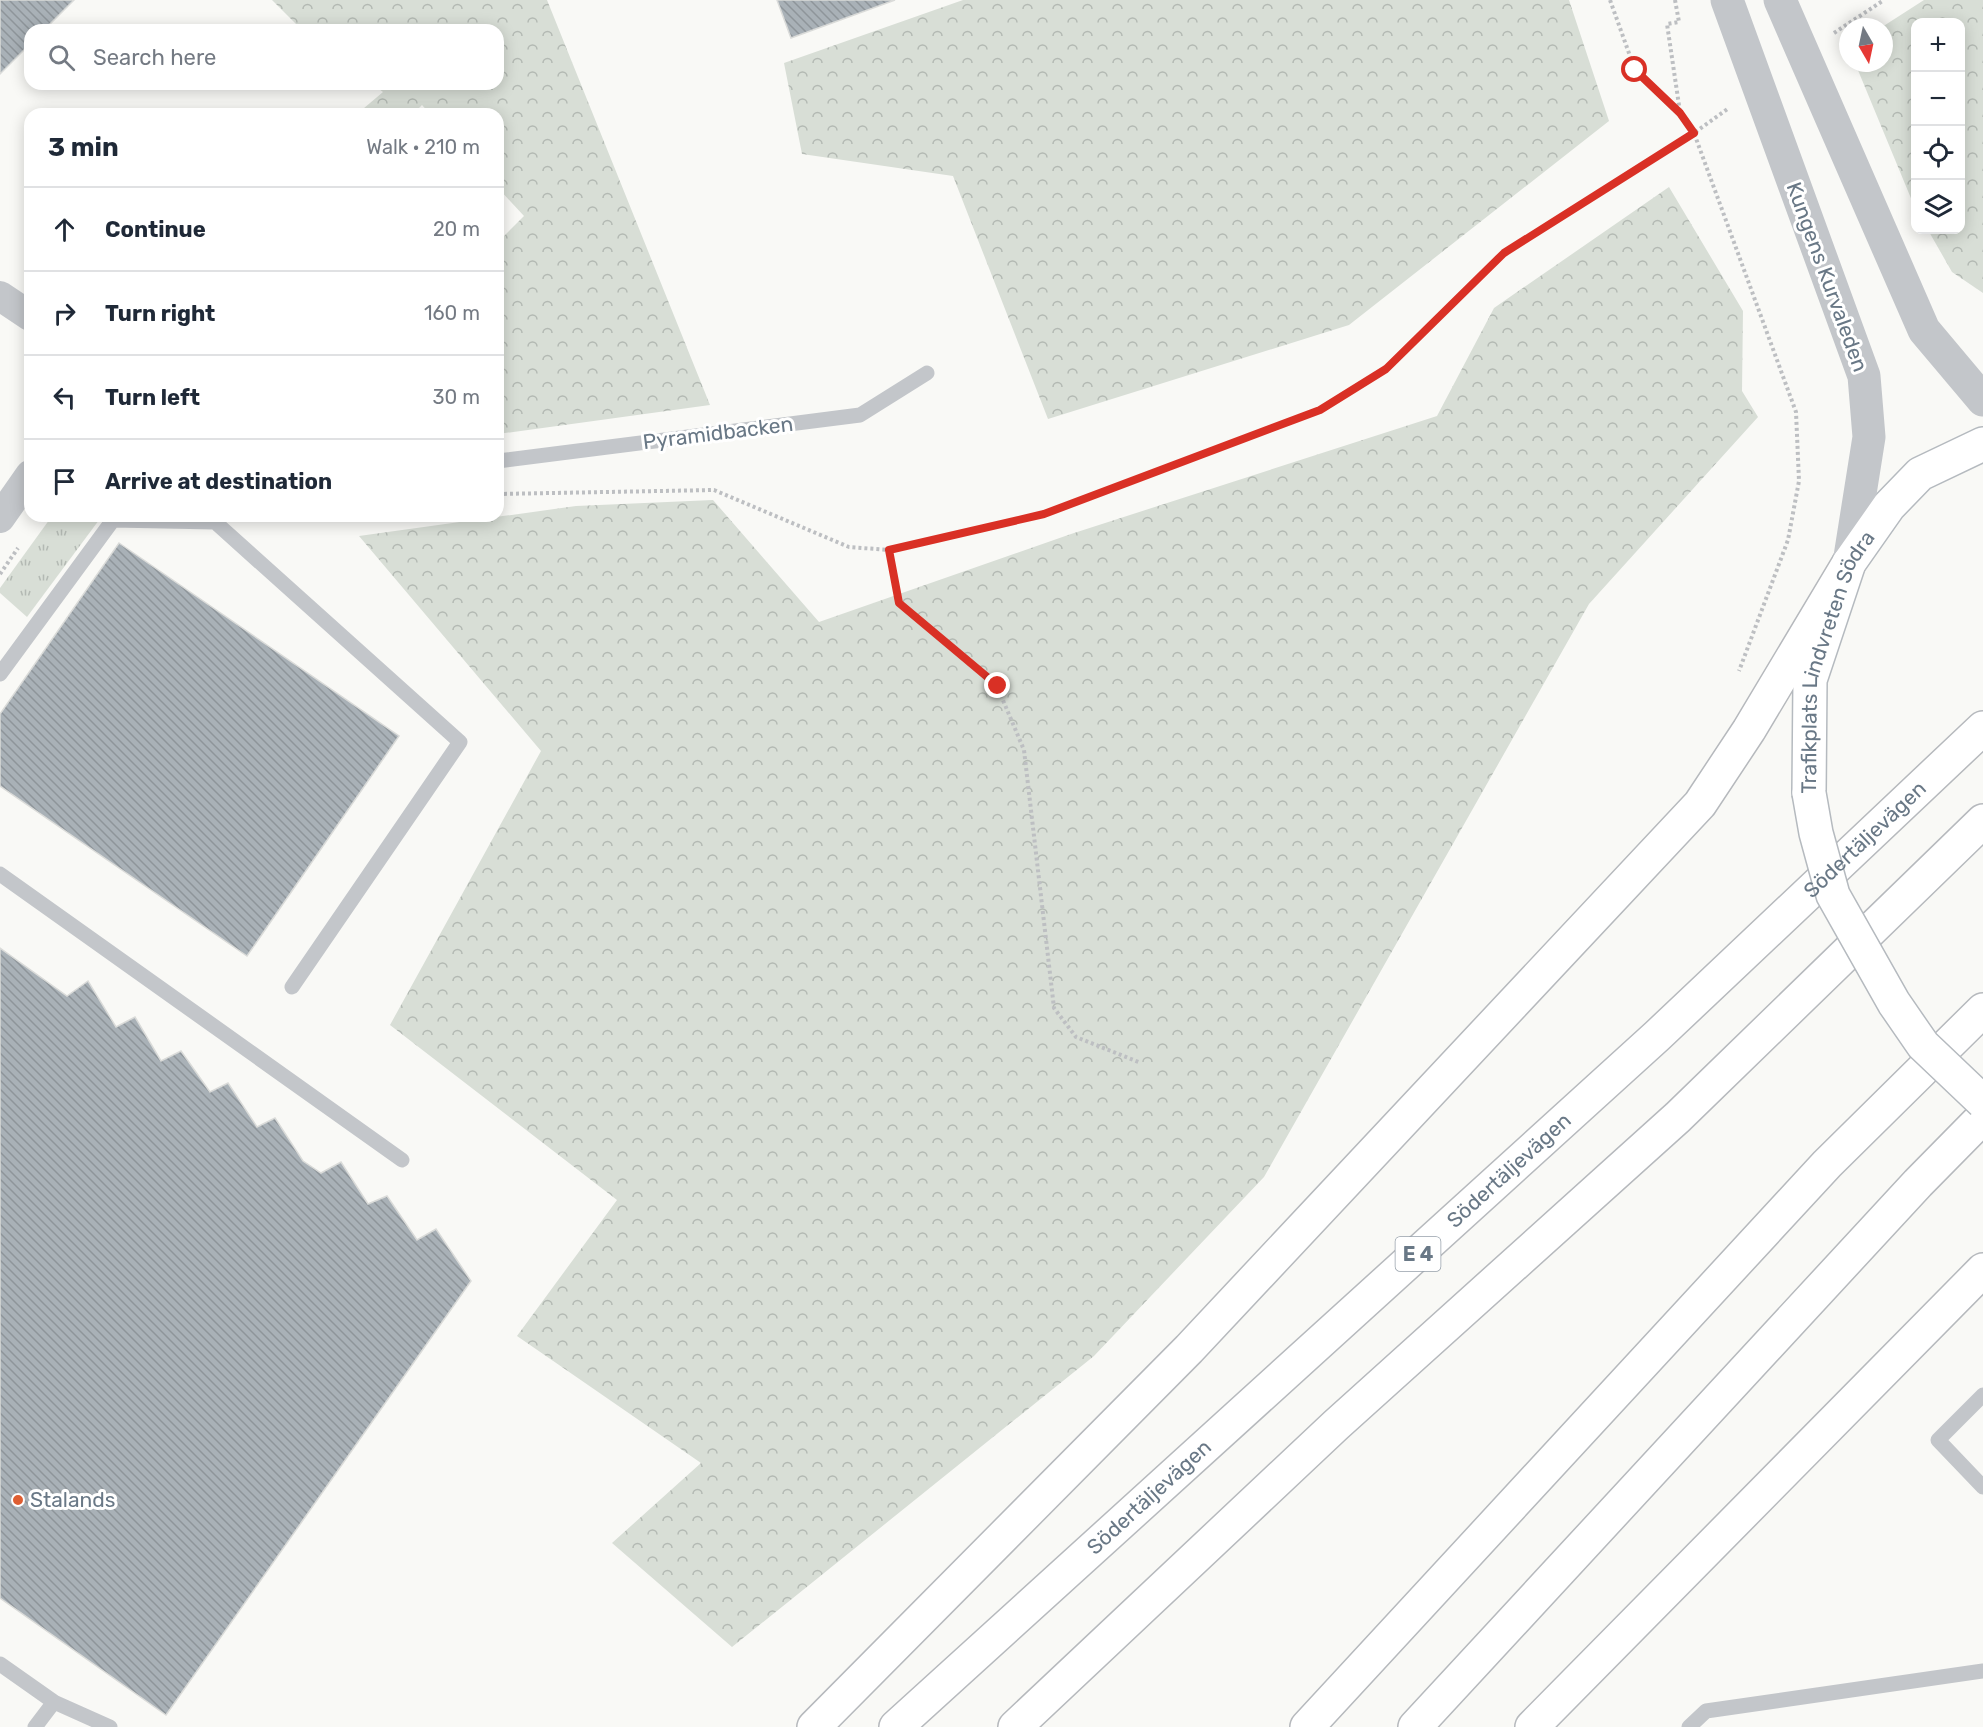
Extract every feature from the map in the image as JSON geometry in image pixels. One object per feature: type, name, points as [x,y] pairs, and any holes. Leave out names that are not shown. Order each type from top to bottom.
[{"type":"main road","name":"Trafikplats Lindvreten Södra","points":[[1983,444],[1920,474],[1890,506],[1849,563],[1810,680],[1809,793],[1816,833],[1833,895],[1894,1004],[1923,1045],[1983,1102]]},
{"type":"main road","points":[[814,1727],[1189,1350],[1700,804],[1749,730],[1849,563]]},
{"type":"main road","name":"Södertäljevägen","points":[[896,1727],[1623,1067],[1983,728]]},
{"type":"main road","points":[[1015,1727],[1336,1425],[1678,1117],[1983,821]]},
{"type":"main road","points":[[1307,1727],[1827,1164],[1983,1010]]},
{"type":"main road","points":[[1415,1727],[1918,1182],[1983,1117]]},
{"type":"main road","points":[[1532,1727],[1983,1270]]},
{"type":"street","name":"Kungens Kurvaleden","points":[[1727,0],[1864,376],[1869,437],[1849,563]]},
{"type":"street","points":[[1780,0],[1924,330],[1983,400]]},
{"type":"street","points":[[0,296],[24,312]]},
{"type":"street","points":[[0,518],[24,484]]},
{"type":"lane","name":"Pyramidbacken","points":[[504,460],[860,415],[927,373]]},
{"type":"lane","points":[[0,674],[112,522]]},
{"type":"lane","points":[[219,522],[460,742],[292,987]]},
{"type":"lane","points":[[0,874],[402,1160]]},
{"type":"lane","points":[[1983,1395],[1938,1440],[1983,1487]]},
{"type":"lane","points":[[0,1664],[54,1702],[110,1727]]},
{"type":"lane","points":[[1689,1727],[1706,1711],[1983,1671]]},
{"type":"lane","points":[[35,1727],[54,1702]]},
{"type":"path","points":[[1610,0],[1635,70],[1680,113],[1694,133],[1796,412],[1799,482],[1788,540],[1738,672]]},
{"type":"path","points":[[1675,0],[1679,22],[1667,24],[1680,113]]},
{"type":"path","points":[[1830,35],[1884,0]]},
{"type":"path","points":[[504,494],[714,490],[849,547],[889,550],[1044,514],[1320,410],[1386,369],[1504,253],[1694,133],[1732,105]]},
{"type":"path","points":[[889,550],[899,603],[998,686],[1024,750],[1054,1008],[1076,1037],[1141,1063]]},
{"type":"green space","points":[[272,0],[547,0],[710,405],[504,433],[504,236],[524,216],[504,194],[504,108],[425,108],[422,105],[419,108],[364,108],[383,92],[380,90],[504,90],[504,24],[296,24]]},
{"type":"green space","points":[[963,0],[1569,0],[1609,121],[1349,325],[1048,419],[953,176],[802,154],[784,63]]},
{"type":"green space","points":[[1924,0],[1983,0],[1983,293],[1952,272],[1930,234],[1965,234],[1965,18],[1911,18],[1911,198],[1859,72],[1893,72],[1893,20]]},
{"type":"green space","points":[[1669,187],[1743,311],[1742,391],[1758,417],[1589,604],[1264,1177],[1094,1356],[732,1647],[612,1543],[701,1463],[517,1336],[617,1200],[390,1025],[541,751],[359,536],[460,522],[504,522],[504,516],[576,506],[713,500],[819,622],[1071,534],[1437,416],[1494,308]]},
{"type":"green space","points":[[48,522],[98,522],[27,617],[0,593],[0,588]]},
{"type":"building","points":[[0,0],[74,0],[50,24],[24,24],[24,50],[0,74]]},
{"type":"building","points":[[777,0],[895,0],[791,38]]},
{"type":"building","points":[[119,543],[399,736],[247,956],[0,786],[0,714]]},
{"type":"building","points":[[0,948],[67,996],[88,981],[116,1027],[135,1017],[161,1061],[181,1051],[210,1092],[228,1083],[257,1127],[275,1118],[303,1161],[321,1173],[341,1162],[368,1204],[387,1196],[417,1240],[436,1229],[471,1281],[166,1715],[0,1598]]},
{"type":"place","name":"Stalands","points":[[18,1500]]},
{"type":"route","points":[[998,686],[899,603],[889,550],[1044,514],[1320,410],[1386,369],[1504,253],[1694,133],[1680,113],[1635,70]]}]
